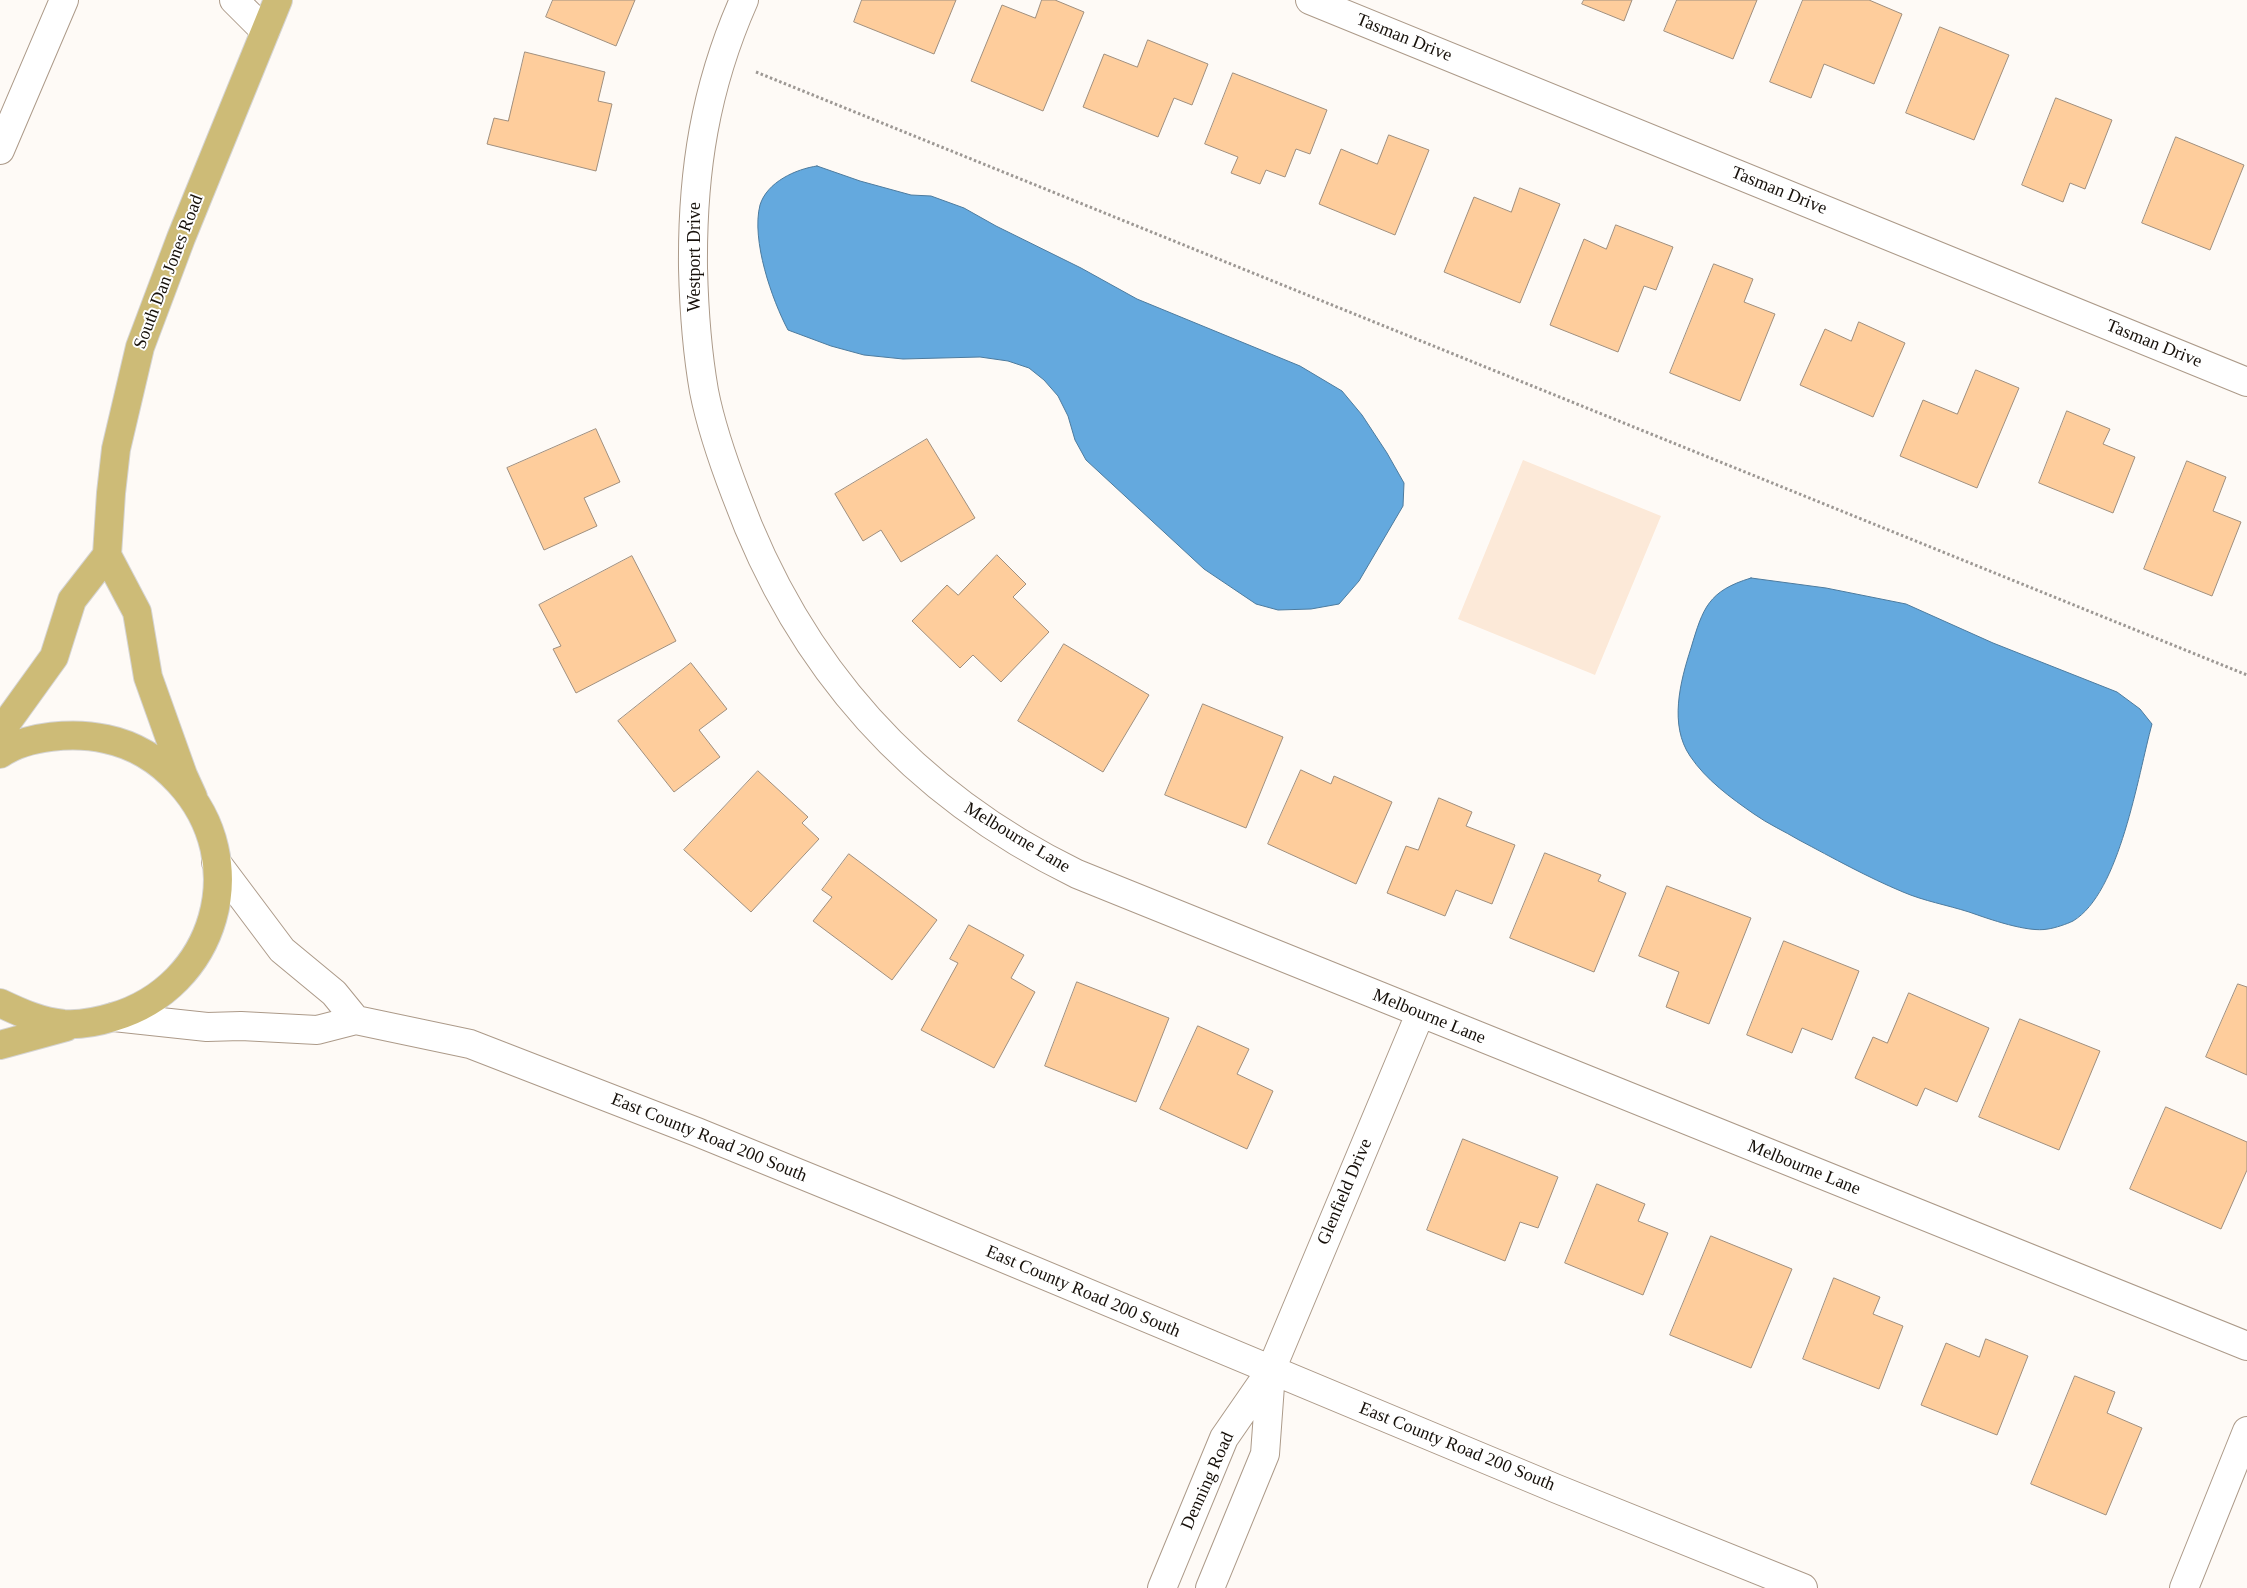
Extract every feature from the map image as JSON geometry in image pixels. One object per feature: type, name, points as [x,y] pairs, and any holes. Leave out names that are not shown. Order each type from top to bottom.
[{"type":"main road","name":"South Dan Jones Road","points":[[107,555],[116,449],[140,347],[180,238],[278,0]]},
{"type":"main road","points":[[0,732],[54,657],[72,600],[107,555],[136,612],[148,676],[183,775],[206,821],[214,847],[218,880],[216,908],[205,940],[188,968],[164,992],[131,1012],[98,1022],[64,1024],[28,1017],[0,1003]]},
{"type":"main road","points":[[0,754],[40,738],[89,735],[112,740],[138,749],[165,767],[193,798]]},
{"type":"main road","points":[[0,1045],[82,1023]]},
{"type":"street","points":[[0,150],[64,0]]},
{"type":"street","points":[[234,0],[266,31]]},
{"type":"street","name":"Westport Drive","points":[[743,515],[717,443],[704,392],[696,330],[692,220],[702,128],[721,58],[744,0]]},
{"type":"street","name":"Tasman Drive","points":[[1310,0],[2247,382]]},
{"type":"street","name":"Melbourne Lane","points":[[743,515],[780,597],[800,630],[828,670],[868,719],[900,753],[958,802],[1031,851],[1077,874],[1420,1014],[2247,1346]]},
{"type":"street","points":[[216,862],[282,950],[334,993],[356,1020]]},
{"type":"street","name":"Glenfield Drive","points":[[1271,1370],[1420,1014]]},
{"type":"street","name":"East County Road 200 South","points":[[114,1017],[207,1028],[241,1026],[317,1030],[356,1020],[470,1044],[850,1195],[1803,1588]]},
{"type":"street","points":[[1210,1588],[1265,1454],[1271,1370]]},
{"type":"street","name":"Denning Road","points":[[1162,1588],[1224,1438],[1271,1370]]},
{"type":"street","points":[[2184,1588],[2247,1431]]},
{"type":"path","points":[[721,58],[2247,675]]},
{"type":"shaded area","points":[[1523,460],[1661,516],[1595,675],[1458,619]]},
{"type":"water","points":[[817,166],[860,181],[911,195],[931,196],[964,208],[1137,299],[1300,366],[1342,391],[1362,415],[1404,483],[1403,506],[1359,581],[1339,604],[1311,609],[1278,610],[1256,604],[1204,569],[1086,460],[1075,440],[1068,416],[1058,396],[1044,380],[1029,368],[1008,361],[980,357],[903,359],[864,355],[831,346],[788,330],[770,286],[761,252],[758,235],[760,205],[769,190],[783,178],[800,170]]},
{"type":"water","points":[[1751,578],[1826,588],[1906,604],[1993,643],[2117,692],[2140,709],[2152,724],[2133,801],[2115,860],[2103,886],[2089,907],[2073,921],[2054,928],[2040,930],[2009,925],[1919,898],[1863,874],[1759,818],[1711,781],[1696,765],[1684,744],[1678,717],[1680,689],[1699,622],[1709,603],[1725,589]]},
{"type":"building","points":[[553,0],[635,0],[616,46],[546,17]]},
{"type":"building","points":[[862,0],[956,0],[934,54],[854,22]]},
{"type":"building","points":[[1042,0],[1055,0],[1084,12],[1043,111],[971,81],[1002,5],[1035,18]]},
{"type":"building","points":[[1584,0],[1632,0],[1624,21],[1582,4]]},
{"type":"building","points":[[1677,0],[1757,0],[1733,59],[1664,31]]},
{"type":"building","points":[[1803,0],[1869,0],[1902,14],[1874,84],[1824,64],[1811,98],[1770,82]]},
{"type":"building","points":[[1940,27],[2009,55],[1974,140],[1906,113]]},
{"type":"building","points":[[1148,40],[1208,64],[1192,105],[1174,98],[1158,137],[1083,107],[1104,54],[1137,67]]},
{"type":"building","points":[[525,52],[605,72],[598,101],[612,104],[596,171],[487,144],[494,118],[508,121]]},
{"type":"building","points":[[1233,73],[1327,110],[1310,154],[1296,149],[1285,177],[1266,170],[1260,184],[1231,173],[1238,157],[1205,144]]},
{"type":"building","points":[[2056,98],[2112,120],[2085,189],[2070,183],[2063,202],[2022,185]]},
{"type":"building","points":[[1389,135],[1429,150],[1395,235],[1319,204],[1341,149],[1377,164]]},
{"type":"building","points":[[2176,137],[2244,165],[2210,250],[2142,223]]},
{"type":"building","points":[[1520,188],[1560,204],[1520,303],[1444,272],[1474,197],[1511,212]]},
{"type":"building","points":[[1616,225],[1673,247],[1656,290],[1644,286],[1618,352],[1550,325],[1584,239],[1606,249]]},
{"type":"building","points":[[1714,264],[1753,279],[1744,302],[1775,314],[1740,401],[1670,373]]},
{"type":"building","points":[[1859,322],[1905,343],[1873,417],[1800,385],[1825,329],[1851,341]]},
{"type":"building","points":[[1976,370],[2019,388],[1977,488],[1900,456],[1923,400],[1957,414]]},
{"type":"building","points":[[2067,411],[2110,429],[2103,444],[2135,457],[2113,513],[2039,483]]},
{"type":"building","points":[[596,429],[620,482],[584,498],[597,526],[544,550],[507,468]]},
{"type":"building","points":[[927,439],[975,518],[901,562],[881,530],[863,541],[835,494]]},
{"type":"building","points":[[2187,461],[2226,477],[2213,511],[2241,522],[2212,596],[2144,569]]},
{"type":"building","points":[[997,555],[1026,584],[1013,597],[1049,632],[1001,682],[973,655],[960,668],[912,621],[947,585],[958,595]]},
{"type":"building","points":[[632,556],[676,641],[576,693],[553,649],[561,646],[539,605]]},
{"type":"building","points":[[1064,644],[1149,695],[1103,772],[1018,721]]},
{"type":"building","points":[[691,663],[727,709],[699,730],[720,757],[674,792],[618,721]]},
{"type":"building","points":[[1203,704],[1283,737],[1246,828],[1165,795]]},
{"type":"building","points":[[1301,770],[1331,784],[1334,776],[1392,802],[1356,884],[1268,844]]},
{"type":"building","points":[[758,771],[808,817],[802,823],[819,839],[751,912],[684,850]]},
{"type":"building","points":[[1439,798],[1472,812],[1466,826],[1515,845],[1492,904],[1456,890],[1445,916],[1387,893],[1406,846],[1418,850]]},
{"type":"building","points":[[1545,853],[1601,875],[1598,881],[1626,893],[1594,972],[1510,938]]},
{"type":"building","points":[[849,854],[937,920],[892,980],[813,921],[832,897],[822,890]]},
{"type":"building","points":[[1667,886],[1751,918],[1709,1024],[1666,1007],[1679,972],[1639,956]]},
{"type":"building","points":[[969,925],[1024,955],[1011,978],[1035,992],[994,1068],[921,1030],[958,963],[950,959]]},
{"type":"building","points":[[1784,941],[1859,971],[1832,1040],[1802,1028],[1792,1053],[1747,1035]]},
{"type":"building","points":[[1077,982],[1169,1018],[1136,1102],[1045,1066]]},
{"type":"building","points":[[2238,984],[2247,987],[2247,1075],[2206,1057]]},
{"type":"building","points":[[1909,993],[1989,1028],[1957,1102],[1925,1088],[1917,1106],[1855,1078],[1873,1037],[1887,1043]]},
{"type":"building","points":[[2020,1019],[2100,1051],[2059,1150],[1979,1117]]},
{"type":"building","points":[[1198,1026],[1249,1049],[1237,1074],[1273,1091],[1247,1149],[1160,1109]]},
{"type":"building","points":[[2166,1107],[2247,1142],[2247,1170],[2221,1229],[2130,1189]]},
{"type":"building","points":[[1463,1139],[1558,1177],[1538,1228],[1520,1222],[1505,1261],[1427,1230]]},
{"type":"building","points":[[1597,1184],[1645,1204],[1638,1221],[1668,1233],[1643,1295],[1565,1263]]},
{"type":"building","points":[[1711,1236],[1792,1269],[1751,1368],[1670,1335]]},
{"type":"building","points":[[1834,1278],[1880,1297],[1873,1314],[1903,1326],[1879,1389],[1803,1359]]},
{"type":"building","points":[[1986,1339],[2028,1356],[1997,1435],[1921,1405],[1946,1343],[1979,1357]]},
{"type":"building","points":[[2075,1376],[2115,1392],[2107,1413],[2142,1428],[2106,1515],[2031,1484]]}]
